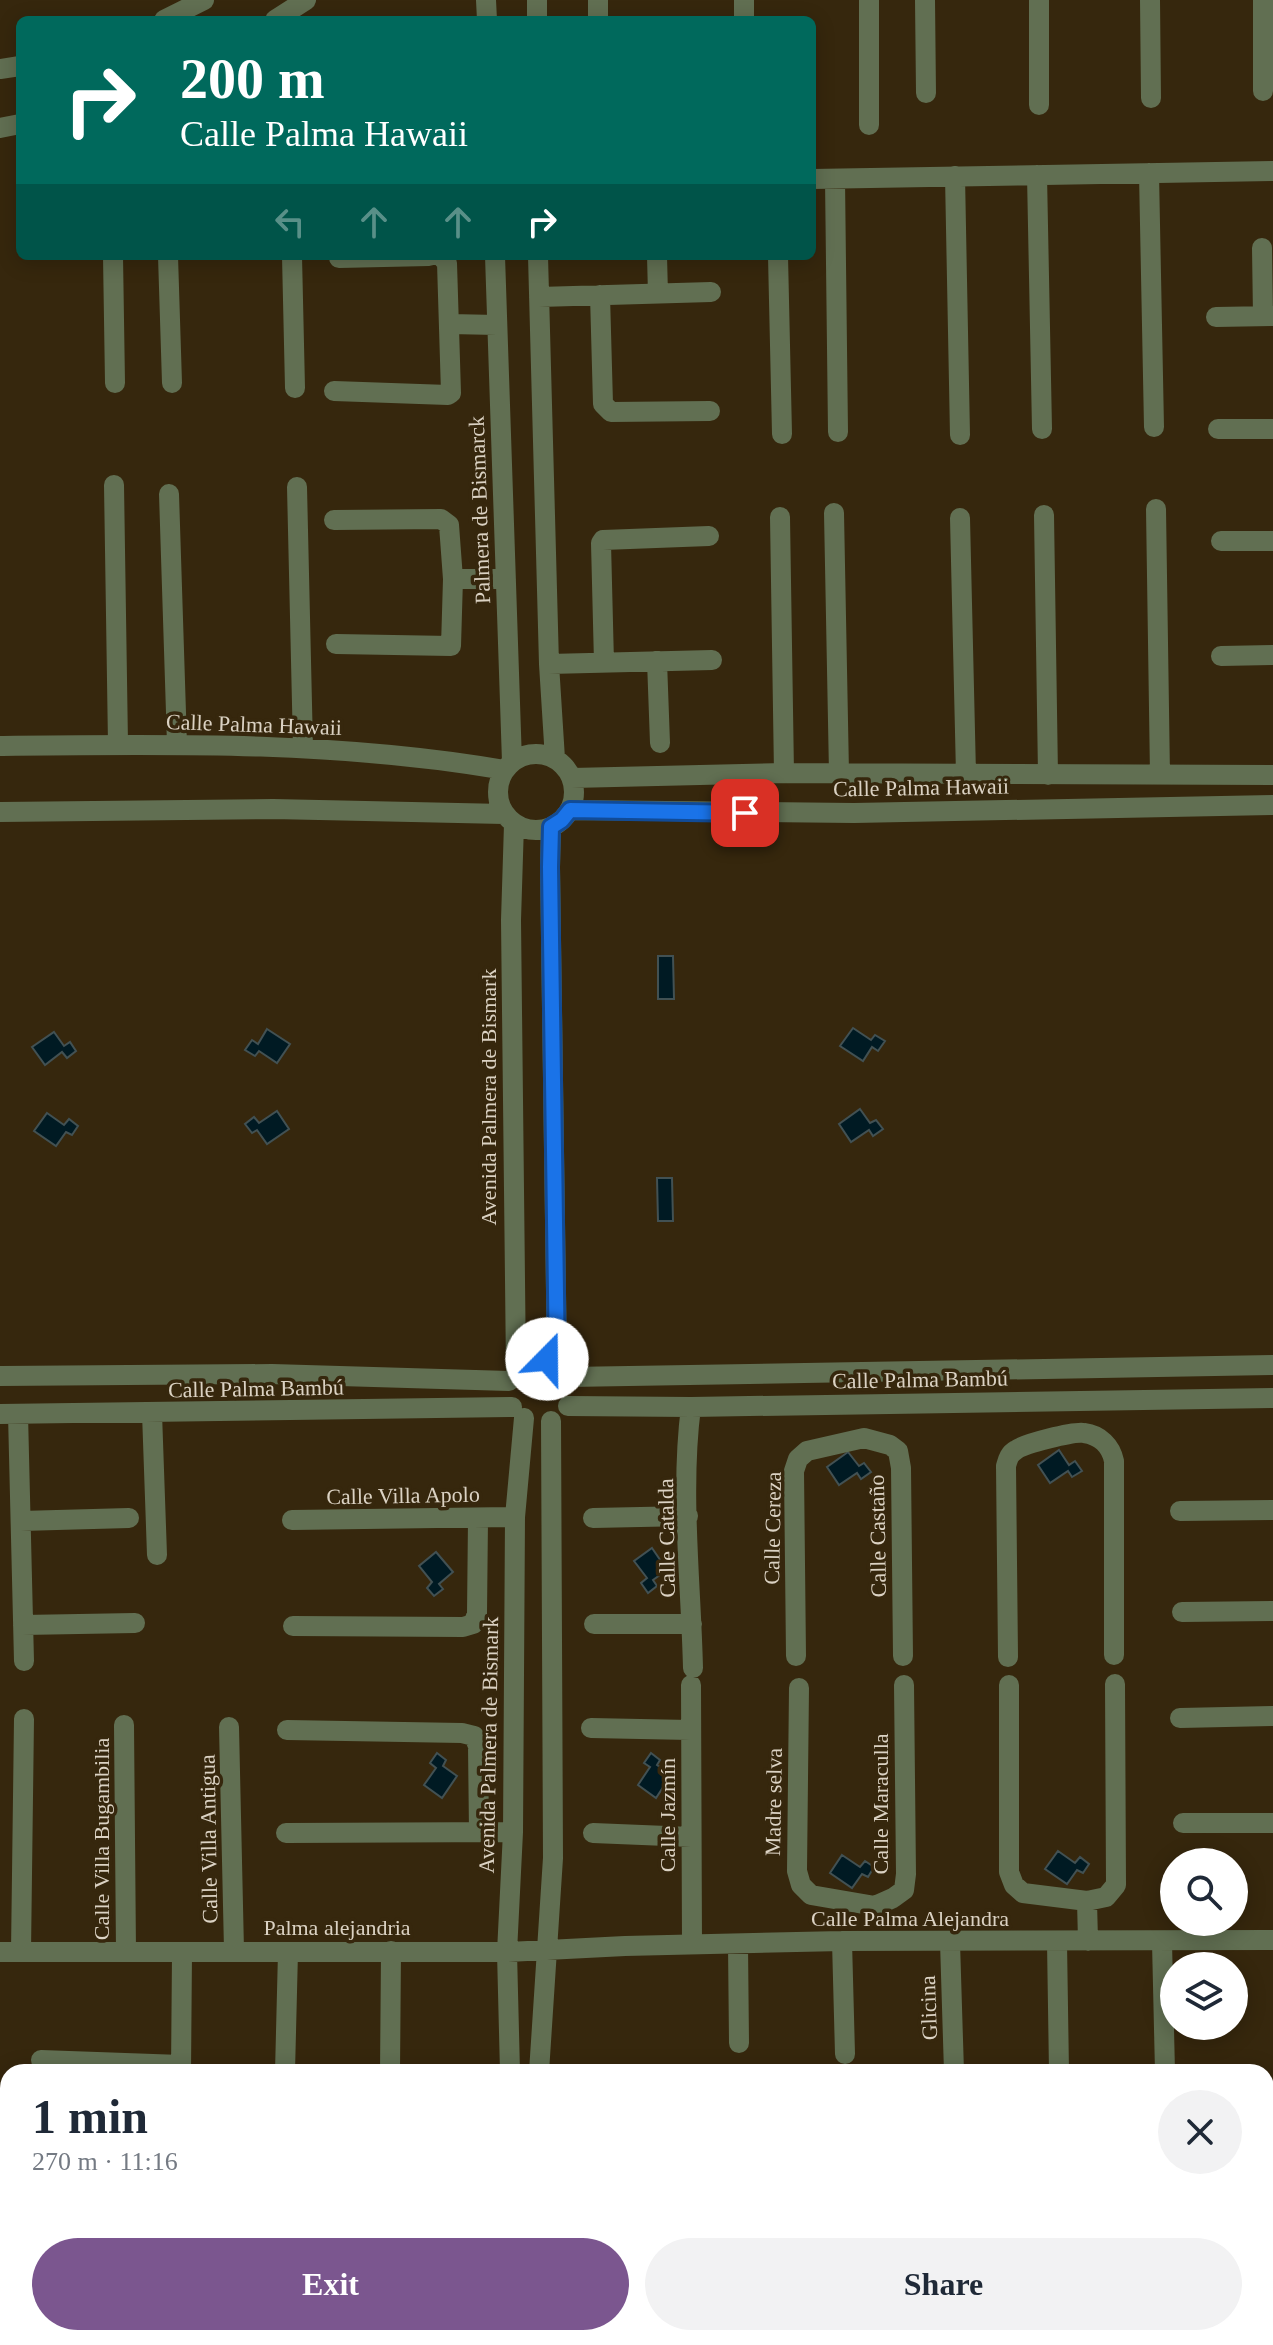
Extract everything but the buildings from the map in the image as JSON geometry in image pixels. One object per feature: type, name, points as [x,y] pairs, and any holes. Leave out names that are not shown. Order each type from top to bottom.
[{"type":"street","points":[[172,16],[204,0]]},
{"type":"street","points":[[284,16],[306,0]]},
{"type":"street","points":[[869,0],[869,125]]},
{"type":"street","points":[[925,0],[926,93]]},
{"type":"street","points":[[1039,0],[1039,105]]},
{"type":"street","points":[[1150,0],[1151,98]]},
{"type":"street","points":[[1263,0],[1263,91]]},
{"type":"street","points":[[816,179],[1273,171]]},
{"type":"street","points":[[1149,173],[1154,427]]},
{"type":"street","points":[[1037,175],[1042,429]]},
{"type":"street","points":[[955,176],[960,435]]},
{"type":"street","points":[[835,179],[838,432]]},
{"type":"street","points":[[1216,317],[1268,316],[1262,248]]},
{"type":"street","points":[[113,260],[115,383]]},
{"type":"street","points":[[168,260],[172,383]]},
{"type":"street","points":[[292,260],[295,388]]},
{"type":"street","points":[[334,391],[448,395],[452,389],[444,260]]},
{"type":"street","name":"Palmera de Bismarck","points":[[495,260],[506,579],[508,766]]},
{"type":"street","points":[[538,260],[549,664],[555,759]]},
{"type":"street","points":[[657,260],[658,294]]},
{"type":"street","points":[[778,260],[782,434]]},
{"type":"street","points":[[539,297],[711,292]]},
{"type":"street","points":[[600,295],[603,404],[606,409],[611,412],[710,411]]},
{"type":"street","points":[[450,324],[497,325]]},
{"type":"street","points":[[1218,429],[1273,429]]},
{"type":"street","points":[[114,485],[118,744]]},
{"type":"street","points":[[297,487],[303,747]]},
{"type":"street","points":[[169,494],[177,744]]},
{"type":"street","points":[[1156,509],[1160,775]]},
{"type":"street","points":[[834,513],[839,773]]},
{"type":"street","points":[[1044,515],[1048,775]]},
{"type":"street","points":[[780,517],[784,773]]},
{"type":"street","points":[[960,518],[966,774]]},
{"type":"street","points":[[334,520],[446,521],[449,525],[453,579],[451,646],[336,644]]},
{"type":"street","points":[[604,663],[603,540],[709,536]]},
{"type":"street","points":[[1221,541],[1273,541]]},
{"type":"street","points":[[453,579],[506,579]]},
{"type":"street","points":[[1221,656],[1273,655]]},
{"type":"street","points":[[549,664],[712,660]]},
{"type":"street","points":[[657,661],[660,743]]},
{"type":"street","name":"Calle Palma Hawaii","points":[[0,746],[177,744],[303,747],[508,766]]},
{"type":"street","points":[[0,812],[273,809],[509,819],[526,829],[539,831],[562,820],[570,810],[574,794],[572,778],[565,767],[555,759],[540,754],[525,755],[508,766],[498,792],[509,819]]},
{"type":"street","name":"Calle Palma Hawaii","points":[[572,778],[784,773],[1273,775]]},
{"type":"street","name":"Calle Palma Hawaii","points":[[570,810],[854,813],[1273,805]]},
{"type":"street","name":"Avenida Palmera de Bismark","points":[[509,819],[512,1375]]},
{"type":"street","points":[[551,827],[563,1370],[572,1392],[568,1406],[551,1421],[538,1423],[518,1413],[508,1394],[512,1375],[526,1362],[536,1358],[563,1370]]},
{"type":"street","name":"Calle Palma Bambú","points":[[563,1370],[1273,1365]]},
{"type":"street","name":"Calle Palma Bambú","points":[[0,1376],[512,1375]]},
{"type":"street","name":"Calle Palma Bambú","points":[[568,1406],[1273,1398]]},
{"type":"street","points":[[1083,1401],[1083,1432]]},
{"type":"street","points":[[864,1403],[864,1438]]},
{"type":"street","name":"Calle Catalda","points":[[691,1407],[688,1428],[688,1516],[692,1676]]},
{"type":"street","points":[[152,1413],[157,1555]]},
{"type":"street","name":"Avenida Palmera de Bismark","points":[[510,2064],[507,1952],[513,1832],[518,1413]]},
{"type":"street","name":"Calle Palma Bambú","points":[[9,1414],[518,1413]]},
{"type":"street","points":[[9,1414],[21,1521],[24,1661]]},
{"type":"street","points":[[540,2064],[553,1858],[551,1421]]},
{"type":"street","points":[[1008,1657],[1006,1466],[1009,1455],[1019,1447],[1083,1432],[1112,1449],[1114,1461],[1114,1655]]},
{"type":"street","name":"Calle Cereza","points":[[796,1656],[794,1471],[798,1459],[807,1451],[864,1438]]},
{"type":"street","name":"Calle Castaño","points":[[864,1438],[890,1445],[898,1451],[901,1468],[903,1656]]},
{"type":"street","points":[[1180,1511],[1273,1510]]},
{"type":"street","points":[[593,1518],[688,1516]]},
{"type":"street","name":"Calle Villa Apolo","points":[[292,1520],[515,1517]]},
{"type":"street","points":[[21,1521],[129,1518]]},
{"type":"street","points":[[293,1626],[463,1627],[473,1624],[477,1614],[478,1519]]},
{"type":"street","points":[[1182,1612],[1273,1611]]},
{"type":"street","points":[[23,1625],[135,1623]]},
{"type":"street","points":[[594,1624],[692,1624]]},
{"type":"street","name":"Calle Jazmín","points":[[692,1676],[692,1944]]},
{"type":"street","points":[[1009,1685],[1009,1872],[1014,1885],[1023,1893],[1087,1901],[1106,1897],[1116,1885],[1115,1684]]},
{"type":"street","name":"Calle Maraculla","points":[[875,1906],[904,1890],[904,1685]]},
{"type":"street","name":"Madre selva","points":[[799,1688],[797,1871],[801,1885],[811,1895],[875,1906]]},
{"type":"street","points":[[1180,1718],[1273,1716]]},
{"type":"street","points":[[21,1952],[24,1719]]},
{"type":"street","name":"Calle Villa Bugambilia","points":[[124,1725],[126,1952]]},
{"type":"street","name":"Calle Villa Antigua","points":[[229,1727],[234,1950]]},
{"type":"street","points":[[591,1728],[690,1730]]},
{"type":"street","points":[[287,1730],[462,1733],[474,1736],[478,1746],[479,1832]]},
{"type":"street","points":[[1183,1823],[1273,1823]]},
{"type":"street","points":[[286,1833],[513,1832]]},
{"type":"street","points":[[593,1833],[691,1837]]},
{"type":"street","points":[[1087,1901],[1088,1941]]},
{"type":"street","points":[[875,1906],[876,1942]]},
{"type":"street","name":"Calle Palma Alejandra","points":[[548,1949],[842,1941],[1273,1940]]},
{"type":"street","points":[[842,1941],[845,2054]]},
{"type":"street","name":"Glicina","points":[[950,1942],[954,2064]]},
{"type":"street","points":[[1057,1942],[1059,2064]]},
{"type":"street","points":[[1162,1942],[1165,2064]]},
{"type":"street","points":[[738,1945],[739,2043]]},
{"type":"street","name":"Palma alejandria","points":[[126,1952],[507,1952],[548,1949]]},
{"type":"street","points":[[390,2064],[391,1951]]},
{"type":"street","points":[[0,1952],[126,1952]]},
{"type":"street","points":[[285,2064],[288,1952]]},
{"type":"street","points":[[181,2064],[182,1953]]},
{"type":"street","points":[[41,2060],[111,2064]]},
{"type":"water","points":[[658,956],[673,956],[674,999],[658,999]]},
{"type":"water","points":[[853,1028],[871,1040],[875,1035],[885,1041],[878,1051],[872,1047],[863,1061],[840,1046]]},
{"type":"water","points":[[267,1029],[290,1044],[277,1063],[259,1051],[255,1056],[245,1050],[252,1040],[258,1044]]},
{"type":"water","points":[[54,1032],[64,1046],[70,1042],[76,1051],[67,1058],[62,1052],[45,1065],[32,1047]]},
{"type":"water","points":[[860,1109],[870,1123],[876,1120],[883,1129],[873,1136],[869,1130],[851,1142],[839,1124]]},
{"type":"water","points":[[277,1111],[289,1129],[267,1144],[257,1130],[252,1133],[245,1124],[254,1117],[259,1123]]},
{"type":"water","points":[[47,1113],[64,1125],[69,1119],[78,1126],[72,1135],[66,1132],[56,1146],[34,1131]]},
{"type":"water","points":[[657,1178],[672,1178],[673,1221],[658,1221]]},
{"type":"water","points":[[1059,1450],[1069,1465],[1075,1461],[1082,1471],[1072,1477],[1068,1471],[1050,1483],[1038,1465]]},
{"type":"water","points":[[848,1452],[859,1466],[864,1463],[871,1472],[861,1479],[857,1473],[839,1485],[827,1467]]},
{"type":"water","points":[[652,1548],[667,1570],[653,1580],[657,1586],[648,1593],[641,1583],[647,1578],[634,1561]]},
{"type":"water","points":[[436,1552],[453,1572],[439,1584],[443,1589],[434,1596],[427,1588],[432,1582],[419,1566]]},
{"type":"water","points":[[437,1753],[446,1760],[443,1766],[457,1776],[442,1798],[424,1785],[436,1768],[430,1763]]},
{"type":"water","points":[[651,1753],[660,1760],[657,1765],[671,1775],[656,1798],[638,1785],[650,1767],[644,1763]]},
{"type":"water","points":[[1058,1851],[1075,1863],[1080,1857],[1089,1864],[1083,1873],[1077,1870],[1067,1884],[1045,1869]]},
{"type":"water","points":[[842,1855],[860,1867],[865,1861],[874,1867],[868,1877],[862,1874],[852,1888],[830,1873]]},
{"type":"route","points":[[547,1359],[557,1363],[551,827],[570,810],[745,813]]}]
